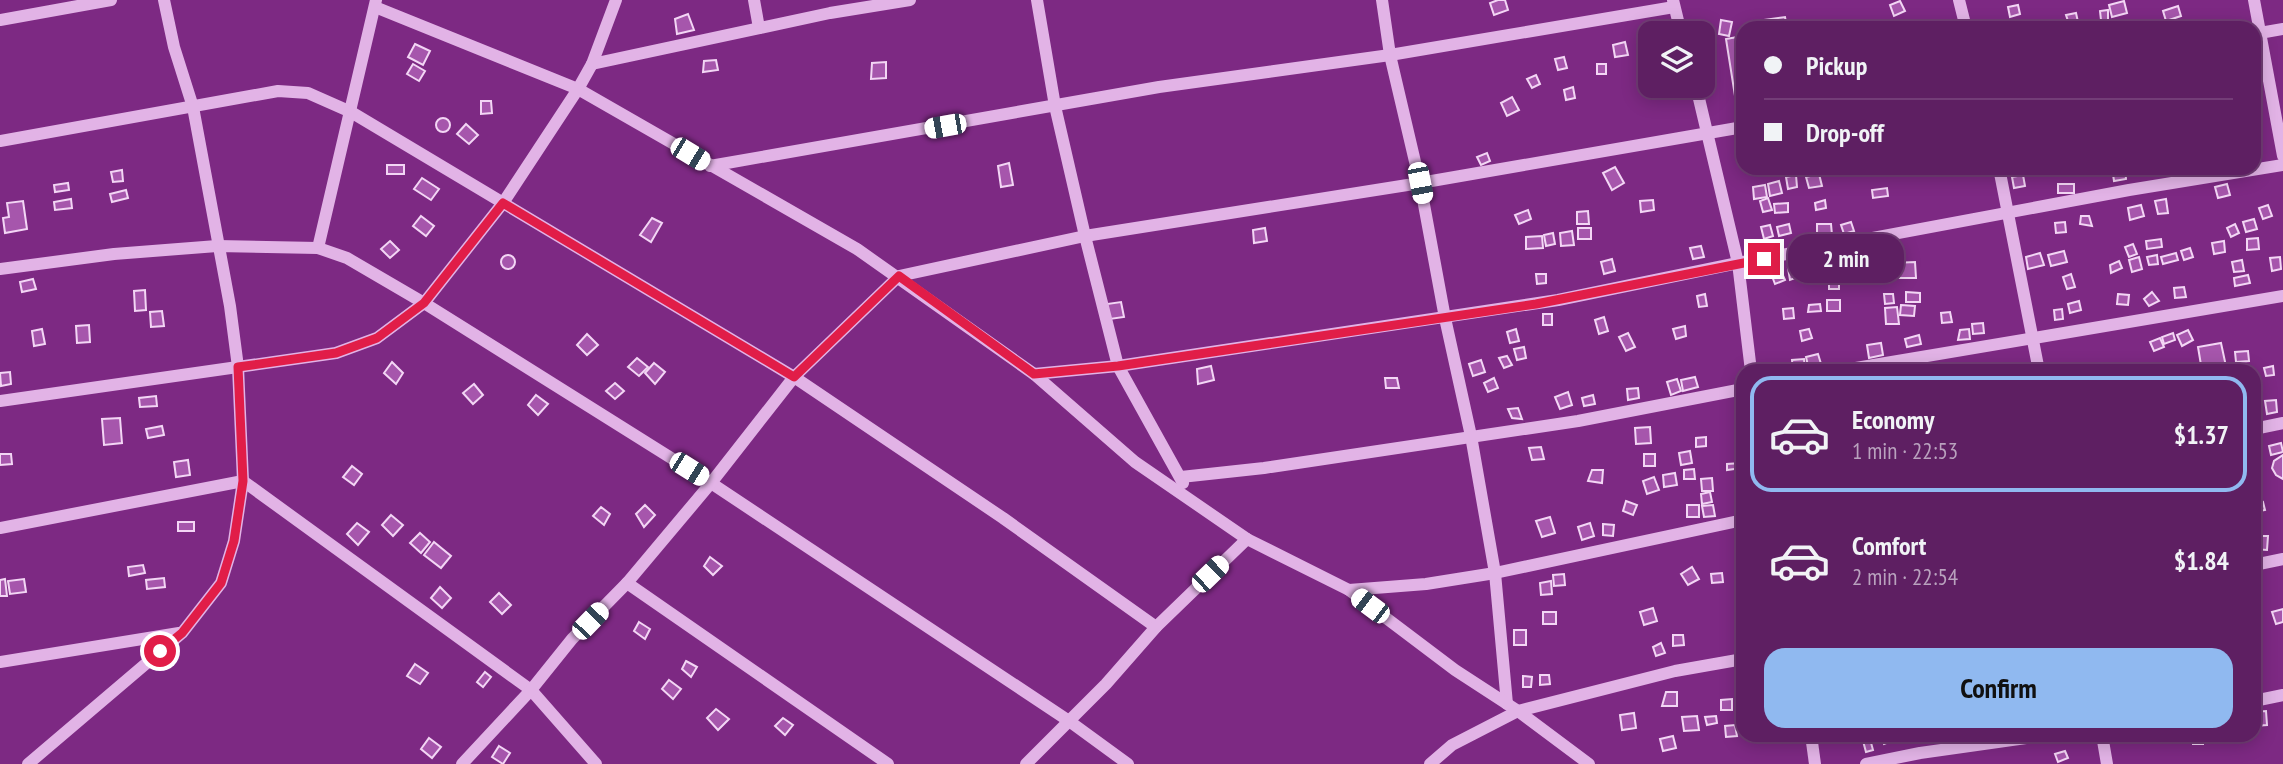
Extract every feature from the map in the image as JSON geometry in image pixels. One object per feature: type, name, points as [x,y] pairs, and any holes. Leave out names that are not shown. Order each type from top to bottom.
[{"type":"street","points":[[0,20],[111,0]]},
{"type":"street","points":[[28,764],[182,633],[221,583],[234,541],[243,481],[238,367],[230,306],[193,107],[174,47],[164,0]]},
{"type":"street","points":[[0,401],[336,353],[377,338],[424,303],[503,203],[578,89],[592,64],[617,0]]},
{"type":"street","points":[[754,0],[759,28]]},
{"type":"street","points":[[592,64],[759,28],[910,0]]},
{"type":"street","points":[[1037,0],[1055,106],[1118,366],[1194,501]]},
{"type":"street","points":[[1382,0],[1390,55],[1420,183],[1496,573],[1507,704]]},
{"type":"street","points":[[1959,0],[1964,21]]},
{"type":"street","points":[[2254,0],[2256,21]]},
{"type":"street","points":[[710,166],[1159,87],[1390,55],[1673,3],[1678,21]]},
{"type":"street","points":[[318,248],[376,4],[578,89],[857,248],[1034,374],[1135,462],[1247,539],[1349,590],[1455,670],[1518,711],[1589,764]]},
{"type":"street","points":[[2261,33],[2283,29]]},
{"type":"street","points":[[2261,53],[2283,156]]},
{"type":"street","points":[[0,141],[278,91],[308,93],[351,112],[794,377],[1003,518],[1156,627]]},
{"type":"street","points":[[1699,98],[1738,264],[1750,364]]},
{"type":"street","points":[[462,764],[531,690],[572,639],[627,583],[711,483],[794,377],[899,276],[1085,236],[1420,183],[1736,128]]},
{"type":"street","points":[[2261,169],[2283,165]]},
{"type":"street","points":[[2001,175],[2037,364]]},
{"type":"street","points":[[1034,374],[1118,366],[1558,300],[2009,213],[2226,175]]},
{"type":"street","points":[[0,269],[114,254],[217,246],[318,248],[347,258],[424,303],[711,483],[1069,721],[1128,764]]},
{"type":"street","points":[[1880,364],[2283,296]]},
{"type":"street","points":[[1181,477],[1264,468],[1578,421],[1736,390]]},
{"type":"street","points":[[2261,428],[2283,423]]},
{"type":"street","points":[[0,528],[243,481],[531,690],[596,764]]},
{"type":"street","points":[[1349,590],[1426,584],[1496,573],[1736,522]]},
{"type":"street","points":[[1026,764],[1106,684],[1156,627],[1247,539]]},
{"type":"street","points":[[2261,564],[2283,559]]},
{"type":"street","points":[[627,583],[888,764]]},
{"type":"street","points":[[0,662],[182,633]]},
{"type":"street","points":[[1430,764],[1452,745],[1518,711],[1675,671],[1736,660]]},
{"type":"street","points":[[2261,700],[2283,695]]},
{"type":"street","points":[[1812,742],[1815,764]]},
{"type":"street","points":[[1866,764],[1998,742]]},
{"type":"street","points":[[2103,742],[2107,764]]},
{"type":"building","points":[[1505,0],[1508,10],[1494,15],[1490,3]]},
{"type":"building","points":[[1900,1],[1905,11],[1894,16],[1890,5]]},
{"type":"building","points":[[2124,1],[2127,13],[2112,17],[2109,5]]},
{"type":"building","points":[[2018,5],[2020,14],[2010,17],[2008,7]]},
{"type":"building","points":[[2178,6],[2181,16],[2166,21],[2163,11]]},
{"type":"building","points":[[2108,10],[2108,20],[2101,20],[2100,11]]},
{"type":"building","points":[[2076,13],[2078,21],[2068,21],[2066,15]]},
{"type":"building","points":[[688,14],[694,30],[677,34],[675,19]]},
{"type":"building","points":[[1785,17],[1786,21],[1763,21]]},
{"type":"building","points":[[1721,20],[1732,22],[1729,36],[1719,34]]},
{"type":"building","points":[[1736,37],[1736,96],[1735,96],[1726,39]]},
{"type":"building","points":[[1625,42],[1628,55],[1615,57],[1613,45]]},
{"type":"building","points":[[415,44],[430,51],[423,65],[408,57]]},
{"type":"building","points":[[1564,57],[1567,68],[1558,70],[1555,59]]},
{"type":"building","points":[[716,60],[718,70],[703,72],[704,61]]},
{"type":"building","points":[[886,62],[886,78],[871,79],[872,63]]},
{"type":"building","points":[[413,64],[425,71],[419,81],[407,74]]},
{"type":"building","points":[[1597,64],[1606,64],[1606,74],[1597,74]]},
{"type":"building","points":[[1536,75],[1540,84],[1532,88],[1527,79]]},
{"type":"building","points":[[1573,87],[1575,98],[1566,100],[1564,90]]},
{"type":"building","points":[[1512,97],[1519,110],[1507,116],[1501,103]]},
{"type":"building","points":[[481,101],[491,101],[492,113],[481,114]]},
{"type":"building","points":[[443,118],[448,120],[448,130],[443,132],[438,130],[436,125],[438,120]]},
{"type":"building","points":[[466,124],[478,135],[469,144],[457,134]]},
{"type":"building","points":[[1487,153],[1490,161],[1481,165],[1477,157]]},
{"type":"building","points":[[1009,163],[1013,185],[1001,187],[998,166]]},
{"type":"building","points":[[387,165],[404,165],[404,174],[387,174]]},
{"type":"building","points":[[1615,167],[1624,183],[1612,190],[1603,173]]},
{"type":"building","points":[[122,170],[123,181],[113,182],[111,172]]},
{"type":"building","points":[[1796,175],[1797,187],[1788,189],[1786,177]]},
{"type":"building","points":[[1819,175],[1822,186],[1809,188],[1806,177]]},
{"type":"building","points":[[2023,175],[2025,186],[2014,188],[2012,177]]},
{"type":"building","points":[[2113,175],[2126,175],[2126,179],[2114,181]]},
{"type":"building","points":[[422,178],[439,189],[431,200],[414,189]]},
{"type":"building","points":[[1779,181],[1782,193],[1770,196],[1768,184]]},
{"type":"building","points":[[68,183],[69,190],[55,192],[54,185]]},
{"type":"building","points":[[2058,184],[2074,184],[2074,193],[2058,193]]},
{"type":"building","points":[[2227,184],[2230,195],[2218,198],[2215,187]]},
{"type":"building","points":[[1765,185],[1767,197],[1754,199],[1753,187]]},
{"type":"building","points":[[1887,188],[1888,196],[1873,198],[1872,190]]},
{"type":"building","points":[[126,190],[128,198],[112,202],[110,194]]},
{"type":"building","points":[[1768,198],[1772,210],[1763,212],[1760,201]]},
{"type":"building","points":[[71,199],[72,208],[55,210],[54,202]]},
{"type":"building","points":[[2166,199],[2168,213],[2158,214],[2155,201]]},
{"type":"building","points":[[1653,200],[1654,210],[1641,212],[1640,201]]},
{"type":"building","points":[[1825,200],[1826,208],[1816,210],[1815,203]]},
{"type":"building","points":[[23,201],[27,229],[5,233],[3,218],[9,217],[7,203]]},
{"type":"building","points":[[1788,203],[1788,212],[1775,213],[1774,204]]},
{"type":"building","points":[[2141,205],[2144,216],[2130,220],[2128,208]]},
{"type":"building","points":[[2268,205],[2272,216],[2263,219],[2259,208]]},
{"type":"building","points":[[1528,210],[1531,219],[1519,224],[1515,215]]},
{"type":"building","points":[[1588,211],[1589,224],[1577,224],[1577,212]]},
{"type":"building","points":[[421,216],[434,226],[426,236],[413,226]]},
{"type":"building","points":[[2081,216],[2089,216],[2092,226],[2080,224]]},
{"type":"building","points":[[652,218],[662,223],[651,242],[640,235]]},
{"type":"building","points":[[2254,219],[2257,229],[2246,232],[2243,222]]},
{"type":"building","points":[[1851,222],[1854,231],[1844,234],[1841,225]]},
{"type":"building","points":[[2065,222],[2066,232],[2056,233],[2055,223]]},
{"type":"building","points":[[1789,224],[1791,233],[1779,236],[1777,227]]},
{"type":"building","points":[[1817,224],[1831,224],[1832,235],[1817,235]]},
{"type":"building","points":[[2235,224],[2239,233],[2231,237],[2227,228]]},
{"type":"building","points":[[1770,225],[1773,236],[1764,239],[1761,227]]},
{"type":"building","points":[[1265,228],[1267,241],[1254,243],[1253,230]]},
{"type":"building","points":[[1578,228],[1591,228],[1591,239],[1578,239]]},
{"type":"building","points":[[1572,231],[1574,245],[1561,246],[1560,233]]},
{"type":"building","points":[[1553,233],[1555,244],[1546,246],[1544,235]]},
{"type":"building","points":[[1542,236],[1543,248],[1526,249],[1526,237]]},
{"type":"building","points":[[2258,238],[2259,249],[2247,250],[2247,239]]},
{"type":"building","points":[[2161,239],[2162,247],[2147,249],[2146,241]]},
{"type":"building","points":[[390,241],[399,250],[390,258],[381,249]]},
{"type":"building","points":[[2224,241],[2225,252],[2214,254],[2212,243]]},
{"type":"building","points":[[2133,244],[2137,254],[2129,257],[2125,247]]},
{"type":"building","points":[[1701,246],[1704,257],[1693,259],[1690,248]]},
{"type":"building","points":[[2190,248],[2193,257],[2184,260],[2181,251]]},
{"type":"building","points":[[2064,251],[2067,262],[2051,266],[2048,255]]},
{"type":"building","points":[[2040,253],[2044,265],[2028,269],[2026,257]]},
{"type":"building","points":[[2176,253],[2178,260],[2163,264],[2161,257]]},
{"type":"building","points":[[1875,254],[1883,254],[1888,263],[1886,270],[1875,272],[1870,267],[1870,259]]},
{"type":"building","points":[[508,255],[513,257],[513,267],[508,269],[503,267],[501,262],[503,257]]},
{"type":"building","points":[[1851,255],[1854,268],[1842,270],[1839,258]]},
{"type":"building","points":[[2157,255],[2158,264],[2149,265],[2147,257]]},
{"type":"building","points":[[2139,257],[2142,269],[2132,272],[2129,260]]},
{"type":"building","points":[[2280,257],[2281,269],[2272,271],[2270,258]]},
{"type":"building","points":[[1612,259],[1615,271],[1604,274],[1601,262]]},
{"type":"building","points":[[2242,260],[2244,271],[2234,272],[2232,262]]},
{"type":"building","points":[[2119,261],[2122,268],[2111,273],[2110,265]]},
{"type":"building","points":[[1915,262],[1916,278],[1894,278],[1893,263]]},
{"type":"building","points":[[1799,265],[1803,275],[1790,280],[1788,268]]},
{"type":"building","points":[[1781,271],[1785,280],[1775,284],[1772,276]]},
{"type":"building","points":[[1536,274],[1546,274],[1546,283],[1537,284]]},
{"type":"building","points":[[2071,274],[2075,287],[2067,289],[2063,277]]},
{"type":"building","points":[[2248,275],[2250,283],[2235,286],[2234,278]]},
{"type":"building","points":[[33,279],[36,289],[22,292],[20,282]]},
{"type":"building","points":[[1829,281],[1839,281],[1839,289],[1829,289]]},
{"type":"building","points":[[2184,287],[2186,297],[2175,298],[2174,288]]},
{"type":"building","points":[[145,290],[146,310],[135,311],[134,291]]},
{"type":"building","points":[[1906,292],[1920,293],[1920,302],[1906,302]]},
{"type":"building","points":[[2152,292],[2159,301],[2149,306],[2144,299]]},
{"type":"building","points":[[1705,294],[1707,306],[1699,307],[1697,296]]},
{"type":"building","points":[[1884,294],[1893,294],[1894,303],[1885,304]]},
{"type":"building","points":[[2118,294],[2129,295],[2128,305],[2117,304]]},
{"type":"building","points":[[1827,300],[1840,300],[1840,311],[1827,311]]},
{"type":"building","points":[[2079,301],[2081,310],[2070,313],[2068,304]]},
{"type":"building","points":[[1121,302],[1124,317],[1110,319],[1107,304]]},
{"type":"building","points":[[1820,304],[1821,311],[1808,312],[1809,305]]},
{"type":"building","points":[[1901,305],[1915,306],[1914,316],[1900,315]]},
{"type":"building","points":[[1897,307],[1899,324],[1886,324],[1885,308]]},
{"type":"building","points":[[1793,308],[1794,318],[1784,319],[1783,309]]},
{"type":"building","points":[[2062,309],[2063,319],[2055,320],[2054,310]]},
{"type":"building","points":[[162,311],[164,326],[151,327],[150,312]]},
{"type":"building","points":[[1950,312],[1952,322],[1942,323],[1941,313]]},
{"type":"building","points":[[1543,314],[1552,314],[1552,325],[1543,325]]},
{"type":"building","points":[[1604,317],[1608,331],[1599,334],[1595,320]]},
{"type":"building","points":[[1983,323],[1984,333],[1973,334],[1972,324]]},
{"type":"building","points":[[89,325],[90,342],[77,343],[76,326]]},
{"type":"building","points":[[1685,326],[1686,336],[1676,339],[1673,329]]},
{"type":"building","points":[[42,329],[45,344],[34,346],[32,331]]},
{"type":"building","points":[[1516,329],[1519,341],[1510,343],[1507,332]]},
{"type":"building","points":[[1809,329],[1812,338],[1802,341],[1800,331]]},
{"type":"building","points":[[1969,329],[1970,339],[1958,340],[1960,330]]},
{"type":"building","points":[[2188,330],[2193,340],[2182,346],[2177,335]]},
{"type":"building","points":[[1628,333],[1635,347],[1626,351],[1619,337]]},
{"type":"building","points":[[2173,333],[2175,340],[2164,344],[2162,337]]},
{"type":"building","points":[[587,334],[598,345],[587,355],[577,345]]},
{"type":"building","points":[[1919,335],[1921,344],[1907,347],[1905,339]]},
{"type":"building","points":[[2160,338],[2164,347],[2154,351],[2150,342]]},
{"type":"building","points":[[1881,343],[1883,355],[1869,358],[1867,345]]},
{"type":"building","points":[[2221,343],[2226,364],[2201,364],[2198,347]]},
{"type":"building","points":[[1524,347],[1526,358],[1517,360],[1514,349]]},
{"type":"building","points":[[2248,351],[2249,361],[2236,362],[2235,352]]},
{"type":"building","points":[[1818,354],[1821,364],[1808,364],[1806,357]]},
{"type":"building","points":[[1507,356],[1512,365],[1504,368],[1499,358]]},
{"type":"building","points":[[637,358],[648,367],[639,376],[628,367]]},
{"type":"building","points":[[1804,359],[1804,364],[1792,364],[1792,360]]},
{"type":"building","points":[[1481,360],[1485,372],[1473,376],[1469,364]]},
{"type":"building","points":[[392,362],[403,373],[396,384],[384,373]]},
{"type":"building","points":[[654,363],[665,372],[655,384],[645,373]]},
{"type":"building","points":[[1211,366],[1214,380],[1198,384],[1197,369]]},
{"type":"building","points":[[2273,366],[2274,375],[2266,376],[2264,368]]},
{"type":"building","points":[[10,372],[11,384],[1,386],[0,373]]},
{"type":"building","points":[[1695,377],[1698,387],[1683,391],[1681,380]]},
{"type":"building","points":[[1385,378],[1397,378],[1399,388],[1386,388]]},
{"type":"building","points":[[1494,378],[1498,388],[1488,392],[1484,383]]},
{"type":"building","points":[[1677,379],[1681,391],[1671,395],[1667,382]]},
{"type":"building","points":[[615,383],[624,391],[615,399],[606,391]]},
{"type":"building","points":[[474,384],[483,395],[473,404],[463,393]]},
{"type":"building","points":[[1638,388],[1639,398],[1628,400],[1627,389]]},
{"type":"building","points":[[1568,392],[1572,405],[1560,409],[1555,397]]},
{"type":"building","points":[[536,395],[548,404],[538,415],[528,405]]},
{"type":"building","points":[[1593,395],[1595,404],[1584,406],[1582,398]]},
{"type":"building","points":[[156,396],[157,406],[140,407],[139,398]]},
{"type":"building","points":[[2276,400],[2277,412],[2267,414],[2265,401]]},
{"type":"building","points":[[1518,408],[1522,419],[1512,418],[1508,409]]},
{"type":"building","points":[[120,418],[122,443],[104,445],[102,419]]},
{"type":"building","points":[[162,426],[164,435],[148,438],[146,429]]},
{"type":"building","points":[[1650,427],[1651,443],[1636,444],[1635,428]]},
{"type":"building","points":[[1706,437],[1706,446],[1696,447],[1696,438]]},
{"type":"building","points":[[2281,443],[2283,452],[2271,455],[2269,446]]},
{"type":"building","points":[[1541,447],[1544,459],[1532,460],[1529,448]]},
{"type":"building","points":[[1690,451],[1692,463],[1681,465],[1679,453]]},
{"type":"building","points":[[0,454],[11,454],[12,464],[0,465]]},
{"type":"building","points":[[1644,454],[1655,454],[1655,466],[1644,466]]},
{"type":"building","points":[[2283,455],[2283,479],[2276,475],[2272,468],[2274,461]]},
{"type":"building","points":[[188,460],[190,475],[176,477],[174,462]]},
{"type":"building","points":[[1736,463],[1736,469],[1727,470],[1727,464]]},
{"type":"building","points":[[352,466],[362,474],[354,485],[343,477]]},
{"type":"building","points":[[1694,469],[1695,479],[1684,479],[1684,470]]},
{"type":"building","points":[[1592,470],[1603,470],[1602,483],[1588,481]]},
{"type":"building","points":[[1675,473],[1677,485],[1664,487],[1663,475]]},
{"type":"building","points":[[1654,477],[1659,490],[1647,494],[1643,481]]},
{"type":"building","points":[[1712,478],[1713,491],[1702,491],[1701,479]]},
{"type":"building","points":[[1710,492],[1712,502],[1702,504],[1701,494]]},
{"type":"building","points":[[1626,501],[1637,505],[1633,515],[1623,511]]},
{"type":"building","points":[[645,505],[655,515],[644,527],[636,514]]},
{"type":"building","points":[[1687,505],[1699,505],[1699,517],[1687,517]]},
{"type":"building","points":[[1713,505],[1715,516],[1704,517],[1702,506]]},
{"type":"building","points":[[601,507],[610,514],[604,525],[593,516]]},
{"type":"building","points":[[391,515],[403,525],[393,536],[382,525]]},
{"type":"building","points":[[1550,517],[1555,533],[1542,537],[1536,521]]},
{"type":"building","points":[[178,522],[194,522],[194,531],[178,531]]},
{"type":"building","points":[[357,523],[369,532],[358,545],[347,534]]},
{"type":"building","points":[[1590,523],[1594,536],[1582,540],[1578,527]]},
{"type":"building","points":[[1603,524],[1614,525],[1613,536],[1603,535]]},
{"type":"building","points":[[420,533],[430,542],[421,553],[410,543]]},
{"type":"building","points":[[2261,536],[2268,536],[2267,550],[2261,550]]},
{"type":"building","points":[[434,542],[451,556],[441,568],[424,555]]},
{"type":"building","points":[[710,557],[722,566],[713,575],[704,566]]},
{"type":"building","points":[[143,565],[145,573],[129,576],[128,567]]},
{"type":"building","points":[[1692,567],[1699,579],[1688,585],[1681,574]]},
{"type":"building","points":[[1722,573],[1723,582],[1712,583],[1711,574]]},
{"type":"building","points":[[1564,574],[1565,585],[1554,586],[1553,575]]},
{"type":"building","points":[[164,578],[165,587],[147,589],[146,580]]},
{"type":"building","points":[[5,579],[7,596],[0,596],[0,580]]},
{"type":"building","points":[[24,579],[26,592],[10,594],[8,581]]},
{"type":"building","points":[[1551,581],[1552,594],[1541,595],[1540,583]]},
{"type":"building","points":[[440,587],[451,598],[442,608],[431,598]]},
{"type":"building","points":[[499,593],[511,605],[502,614],[490,602]]},
{"type":"building","points":[[1653,608],[1657,621],[1644,625],[1640,612]]},
{"type":"building","points":[[2283,609],[2283,622],[2276,624],[2272,612]]},
{"type":"building","points":[[1543,612],[1556,612],[1556,624],[1543,624]]},
{"type":"building","points":[[639,622],[650,629],[645,639],[634,631]]},
{"type":"building","points":[[1514,630],[1526,630],[1526,645],[1514,645]]},
{"type":"building","points":[[1673,635],[1683,635],[1684,645],[1673,646]]},
{"type":"building","points":[[1661,643],[1665,653],[1656,656],[1653,647]]},
{"type":"building","points":[[686,661],[697,667],[691,677],[682,669]]},
{"type":"building","points":[[415,664],[428,673],[420,684],[407,676]]},
{"type":"building","points":[[485,672],[491,677],[483,687],[477,682]]},
{"type":"building","points":[[1540,675],[1549,675],[1550,684],[1540,685]]},
{"type":"building","points":[[1523,676],[1532,677],[1531,687],[1523,687]]},
{"type":"building","points":[[669,680],[681,689],[673,699],[662,689]]},
{"type":"building","points":[[1666,692],[1677,692],[1677,706],[1662,706]]},
{"type":"building","points":[[1732,699],[1732,710],[1721,710],[1721,700]]},
{"type":"building","points":[[716,709],[729,719],[718,730],[707,718]]},
{"type":"building","points":[[2261,711],[2266,711],[2267,725],[2261,725]]},
{"type":"building","points":[[1634,713],[1636,728],[1622,730],[1620,715]]},
{"type":"building","points":[[1697,716],[1699,730],[1684,731],[1682,717]]},
{"type":"building","points":[[1716,716],[1717,723],[1707,725],[1705,717]]},
{"type":"building","points":[[783,718],[793,725],[785,735],[775,726]]},
{"type":"building","points":[[1735,725],[1736,736],[1726,737],[1725,726]]},
{"type":"building","points":[[1673,736],[1676,748],[1663,751],[1660,739]]},
{"type":"building","points":[[429,738],[441,747],[432,758],[421,749]]},
{"type":"building","points":[[1863,742],[1871,742],[1873,750],[1866,752]]},
{"type":"building","points":[[499,746],[510,753],[503,764],[492,757]]},
{"type":"building","points":[[2065,751],[2068,758],[2058,762],[2055,754]]},
{"type":"route","points":[[160,651],[182,633],[221,583],[234,541],[243,481],[238,367],[336,353],[377,338],[424,303],[503,203],[794,377],[899,276],[1034,374],[1118,366],[1536,304],[1764,259]]}]
